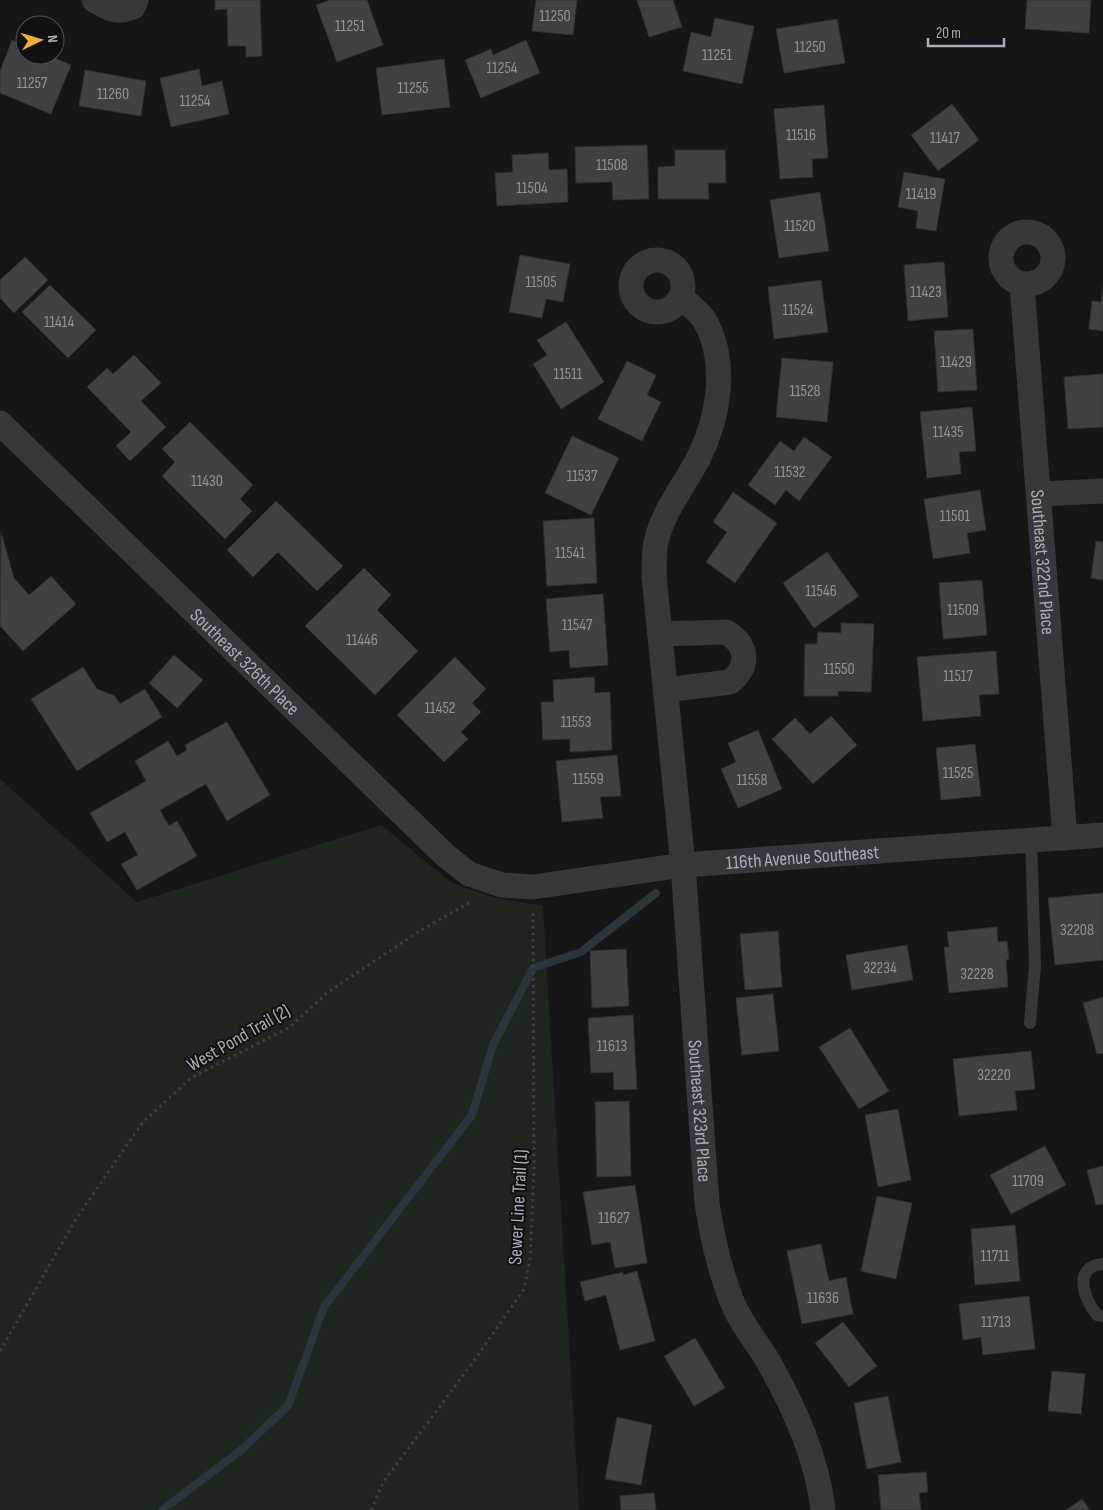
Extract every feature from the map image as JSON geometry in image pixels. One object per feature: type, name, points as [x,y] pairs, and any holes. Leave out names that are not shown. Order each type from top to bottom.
[{"type":"street","points":[[94,0],[110,9],[122,12],[133,7],[136,0]]},
{"type":"street","name":"Southeast 322nd Place","points":[[1022,285],[1065,838]]},
{"type":"street","name":"Southeast 323rd Place","points":[[681,296],[705,320],[717,351],[719,385],[712,422],[698,457],[668,509],[656,540],[654,576],[683,865],[707,1203],[714,1248],[731,1300],[768,1362],[796,1418],[818,1474],[823,1510]]},
{"type":"street","name":"Southeast 326th Place","points":[[0,423],[446,856],[469,874],[502,885]]},
{"type":"street","points":[[1039,494],[1103,491]]},
{"type":"street","points":[[660,634],[726,632],[735,637],[742,646],[745,656],[744,666],[738,676],[730,682],[666,690]]},
{"type":"street","name":"116th Avenue Southeast","points":[[502,885],[533,886],[683,865],[1103,835]]},
{"type":"lane","points":[[1030,840],[1035,965],[1030,1023]]},
{"type":"lane","points":[[1103,1264],[1096,1264],[1087,1272],[1083,1286],[1087,1304],[1097,1315],[1103,1316]]},
{"type":"path","name":"West Pond Trail (2)","points":[[0,1351],[76,1219],[143,1122],[191,1078],[290,1027],[328,992],[418,932],[502,885]]},
{"type":"path","name":"Sewer Line Trail (1)","points":[[371,1510],[384,1481],[476,1358],[524,1289],[530,1260],[534,1168],[533,886]]},
{"type":"shaded area","points":[[0,779],[137,902],[381,825],[452,883],[492,897],[543,906],[579,1510],[0,1510]]},
{"type":"building","points":[[215,0],[260,0],[262,56],[246,57],[246,46],[228,46],[227,9],[215,10]]},
{"type":"building","points":[[330,0],[367,0],[383,45],[337,62],[316,5]]},
{"type":"building","points":[[536,0],[577,0],[573,35],[532,31]]},
{"type":"building","points":[[637,0],[673,0],[682,27],[649,37]]},
{"type":"building","points":[[1027,0],[1091,0],[1089,33],[1025,29]]},
{"type":"building","points":[[715,18],[754,26],[742,84],[683,71],[691,32],[711,37]]},
{"type":"building","points":[[837,19],[845,63],[784,73],[776,29]]},
{"type":"building","points":[[12,40],[15,41],[15,65],[65,65],[65,62],[71,65],[51,114],[0,93],[0,71]]},
{"type":"building","points":[[526,40],[540,73],[481,98],[465,60],[491,49],[493,55]]},
{"type":"building","points":[[444,59],[450,107],[382,115],[376,68]]},
{"type":"building","points":[[199,69],[202,86],[222,81],[229,114],[171,127],[160,78]]},
{"type":"building","points":[[85,70],[146,81],[141,116],[79,106]]},
{"type":"building","points":[[952,104],[979,140],[938,171],[911,135]]},
{"type":"building","points":[[824,105],[828,158],[812,159],[813,177],[780,179],[774,109]]},
{"type":"building","points":[[647,145],[649,199],[613,200],[612,182],[576,183],[575,147]]},
{"type":"building","points":[[675,150],[725,150],[726,183],[708,183],[709,199],[658,199],[658,167],[675,166]]},
{"type":"building","points":[[548,153],[549,170],[567,169],[568,202],[497,206],[495,173],[513,172],[512,155]]},
{"type":"building","points":[[904,172],[945,179],[936,231],[916,228],[918,211],[898,207]]},
{"type":"building","points":[[820,192],[829,251],[779,258],[770,200]]},
{"type":"building","points":[[520,255],[570,264],[563,302],[546,299],[542,318],[509,312]]},
{"type":"building","points":[[25,257],[48,280],[14,313],[0,298],[0,280]]},
{"type":"building","points":[[944,262],[948,317],[908,321],[904,265]]},
{"type":"building","points":[[821,280],[828,332],[774,339],[768,287]]},
{"type":"building","points":[[1103,284],[1103,331],[1089,329],[1092,301],[1101,302]]},
{"type":"building","points":[[50,285],[96,330],[68,358],[22,312]]},
{"type":"building","points":[[566,322],[604,382],[561,409],[533,364],[547,355],[537,340]]},
{"type":"building","points":[[973,329],[977,390],[938,392],[934,331]]},
{"type":"building","points":[[134,355],[161,383],[141,401],[166,427],[130,461],[116,446],[131,432],[87,387],[107,368],[113,374]]},
{"type":"building","points":[[782,358],[833,362],[827,422],[776,417]]},
{"type":"building","points":[[627,361],[656,375],[647,395],[661,402],[642,441],[598,419]]},
{"type":"building","points":[[1103,374],[1103,427],[1068,429],[1064,377]]},
{"type":"building","points":[[972,407],[976,451],[959,452],[961,474],[927,478],[920,412]]},
{"type":"building","points":[[190,422],[253,485],[240,499],[252,511],[225,539],[162,476],[175,462],[162,449]]},
{"type":"building","points":[[572,436],[619,458],[591,515],[545,493]]},
{"type":"building","points":[[804,437],[832,457],[799,501],[786,490],[775,505],[748,485],[780,441],[794,451]]},
{"type":"building","points":[[980,490],[986,530],[967,533],[970,553],[933,559],[924,499]]},
{"type":"building","points":[[733,492],[777,523],[735,583],[706,562],[727,532],[713,522]]},
{"type":"building","points":[[276,501],[343,566],[317,591],[278,552],[253,577],[227,550]]},
{"type":"building","points":[[594,518],[597,583],[547,586],[543,521]]},
{"type":"building","points":[[1,532],[14,578],[29,595],[51,576],[76,604],[23,651],[0,626]]},
{"type":"building","points":[[1096,541],[1103,542],[1103,580],[1091,578]]},
{"type":"building","points":[[827,552],[859,596],[814,628],[783,583]]},
{"type":"building","points":[[364,568],[391,595],[377,610],[418,651],[375,695],[305,626]]},
{"type":"building","points":[[982,580],[987,635],[943,639],[939,583]]},
{"type":"building","points":[[603,594],[608,665],[570,668],[569,650],[550,652],[546,599]]},
{"type":"building","points":[[841,623],[874,624],[871,692],[838,691],[838,696],[804,696],[805,644],[817,644],[818,632],[841,633]]},
{"type":"building","points":[[996,651],[999,694],[979,695],[981,716],[923,721],[917,657]]},
{"type":"building","points":[[174,655],[203,680],[177,708],[149,683]]},
{"type":"building","points":[[455,657],[486,689],[472,703],[481,712],[461,732],[468,739],[444,762],[397,715]]},
{"type":"building","points":[[83,667],[97,689],[115,696],[120,704],[145,689],[162,717],[77,771],[31,699]]},
{"type":"building","points":[[594,677],[595,693],[610,692],[612,750],[570,752],[570,739],[543,740],[541,702],[554,702],[553,680]]},
{"type":"building","points":[[831,716],[857,745],[813,784],[772,739],[795,718],[810,734]]},
{"type":"building","points":[[227,722],[270,795],[227,821],[206,784],[160,810],[169,826],[177,821],[197,856],[137,890],[121,864],[138,855],[125,832],[107,842],[90,813],[146,781],[135,761],[168,741],[177,756],[187,750],[185,745]]},
{"type":"building","points":[[758,730],[782,789],[738,808],[721,769],[736,762],[728,743]]},
{"type":"building","points":[[975,744],[981,796],[941,800],[936,748]]},
{"type":"building","points":[[617,755],[621,796],[600,797],[603,818],[562,822],[556,761]]},
{"type":"building","points":[[1103,893],[1103,960],[1055,965],[1048,898]]},
{"type":"building","points":[[997,927],[998,942],[1007,941],[1009,959],[1006,960],[1008,987],[949,993],[944,947],[949,947],[947,932]]},
{"type":"building","points":[[778,931],[782,987],[745,990],[740,934]]},
{"type":"building","points":[[907,945],[913,980],[852,990],[846,955]]},
{"type":"building","points":[[626,949],[629,1006],[592,1008],[590,951]]},
{"type":"building","points":[[773,994],[779,1051],[742,1055],[736,998]]},
{"type":"building","points":[[1103,997],[1103,1053],[1097,1054],[1083,1003]]},
{"type":"building","points":[[633,1015],[637,1089],[614,1090],[613,1072],[591,1073],[588,1018]]},
{"type":"building","points":[[850,1028],[889,1091],[859,1109],[819,1047]]},
{"type":"building","points":[[1031,1051],[1035,1089],[1015,1091],[1017,1110],[959,1116],[953,1059]]},
{"type":"building","points":[[629,1101],[631,1176],[597,1177],[595,1102]]},
{"type":"building","points":[[898,1109],[911,1180],[878,1187],[865,1115]]},
{"type":"building","points":[[1045,1146],[1066,1185],[1011,1214],[990,1175]]},
{"type":"building","points":[[1103,1166],[1103,1204],[1096,1205],[1087,1170]]},
{"type":"building","points":[[635,1185],[647,1263],[615,1268],[610,1242],[592,1245],[583,1192]]},
{"type":"building","points":[[877,1196],[912,1203],[896,1279],[861,1271]]},
{"type":"building","points":[[1015,1225],[1020,1281],[975,1285],[971,1229]]},
{"type":"building","points":[[821,1244],[829,1281],[846,1277],[853,1314],[802,1324],[787,1251]]},
{"type":"building","points":[[637,1271],[655,1341],[620,1350],[606,1295],[585,1301],[580,1282],[623,1272],[623,1275]]},
{"type":"building","points":[[1029,1296],[1035,1349],[983,1355],[981,1337],[963,1340],[959,1304]]},
{"type":"building","points":[[843,1322],[877,1366],[849,1387],[815,1343]]},
{"type":"building","points":[[695,1338],[725,1388],[694,1406],[664,1356]]},
{"type":"building","points":[[1052,1371],[1085,1374],[1081,1414],[1048,1411]]},
{"type":"building","points":[[888,1396],[901,1462],[867,1469],[854,1403]]},
{"type":"building","points":[[617,1417],[652,1425],[641,1485],[605,1479]]},
{"type":"building","points":[[926,1472],[928,1492],[919,1493],[921,1510],[881,1510],[878,1475]]},
{"type":"building","points":[[654,1493],[656,1510],[621,1510],[620,1496]]},
{"type":"building","points":[[1082,1499],[1090,1510],[1066,1510]]},
{"type":"waterway","points":[[162,1510],[240,1451],[288,1406],[324,1307],[472,1115],[493,1045],[533,968],[581,952],[656,893]]}]
